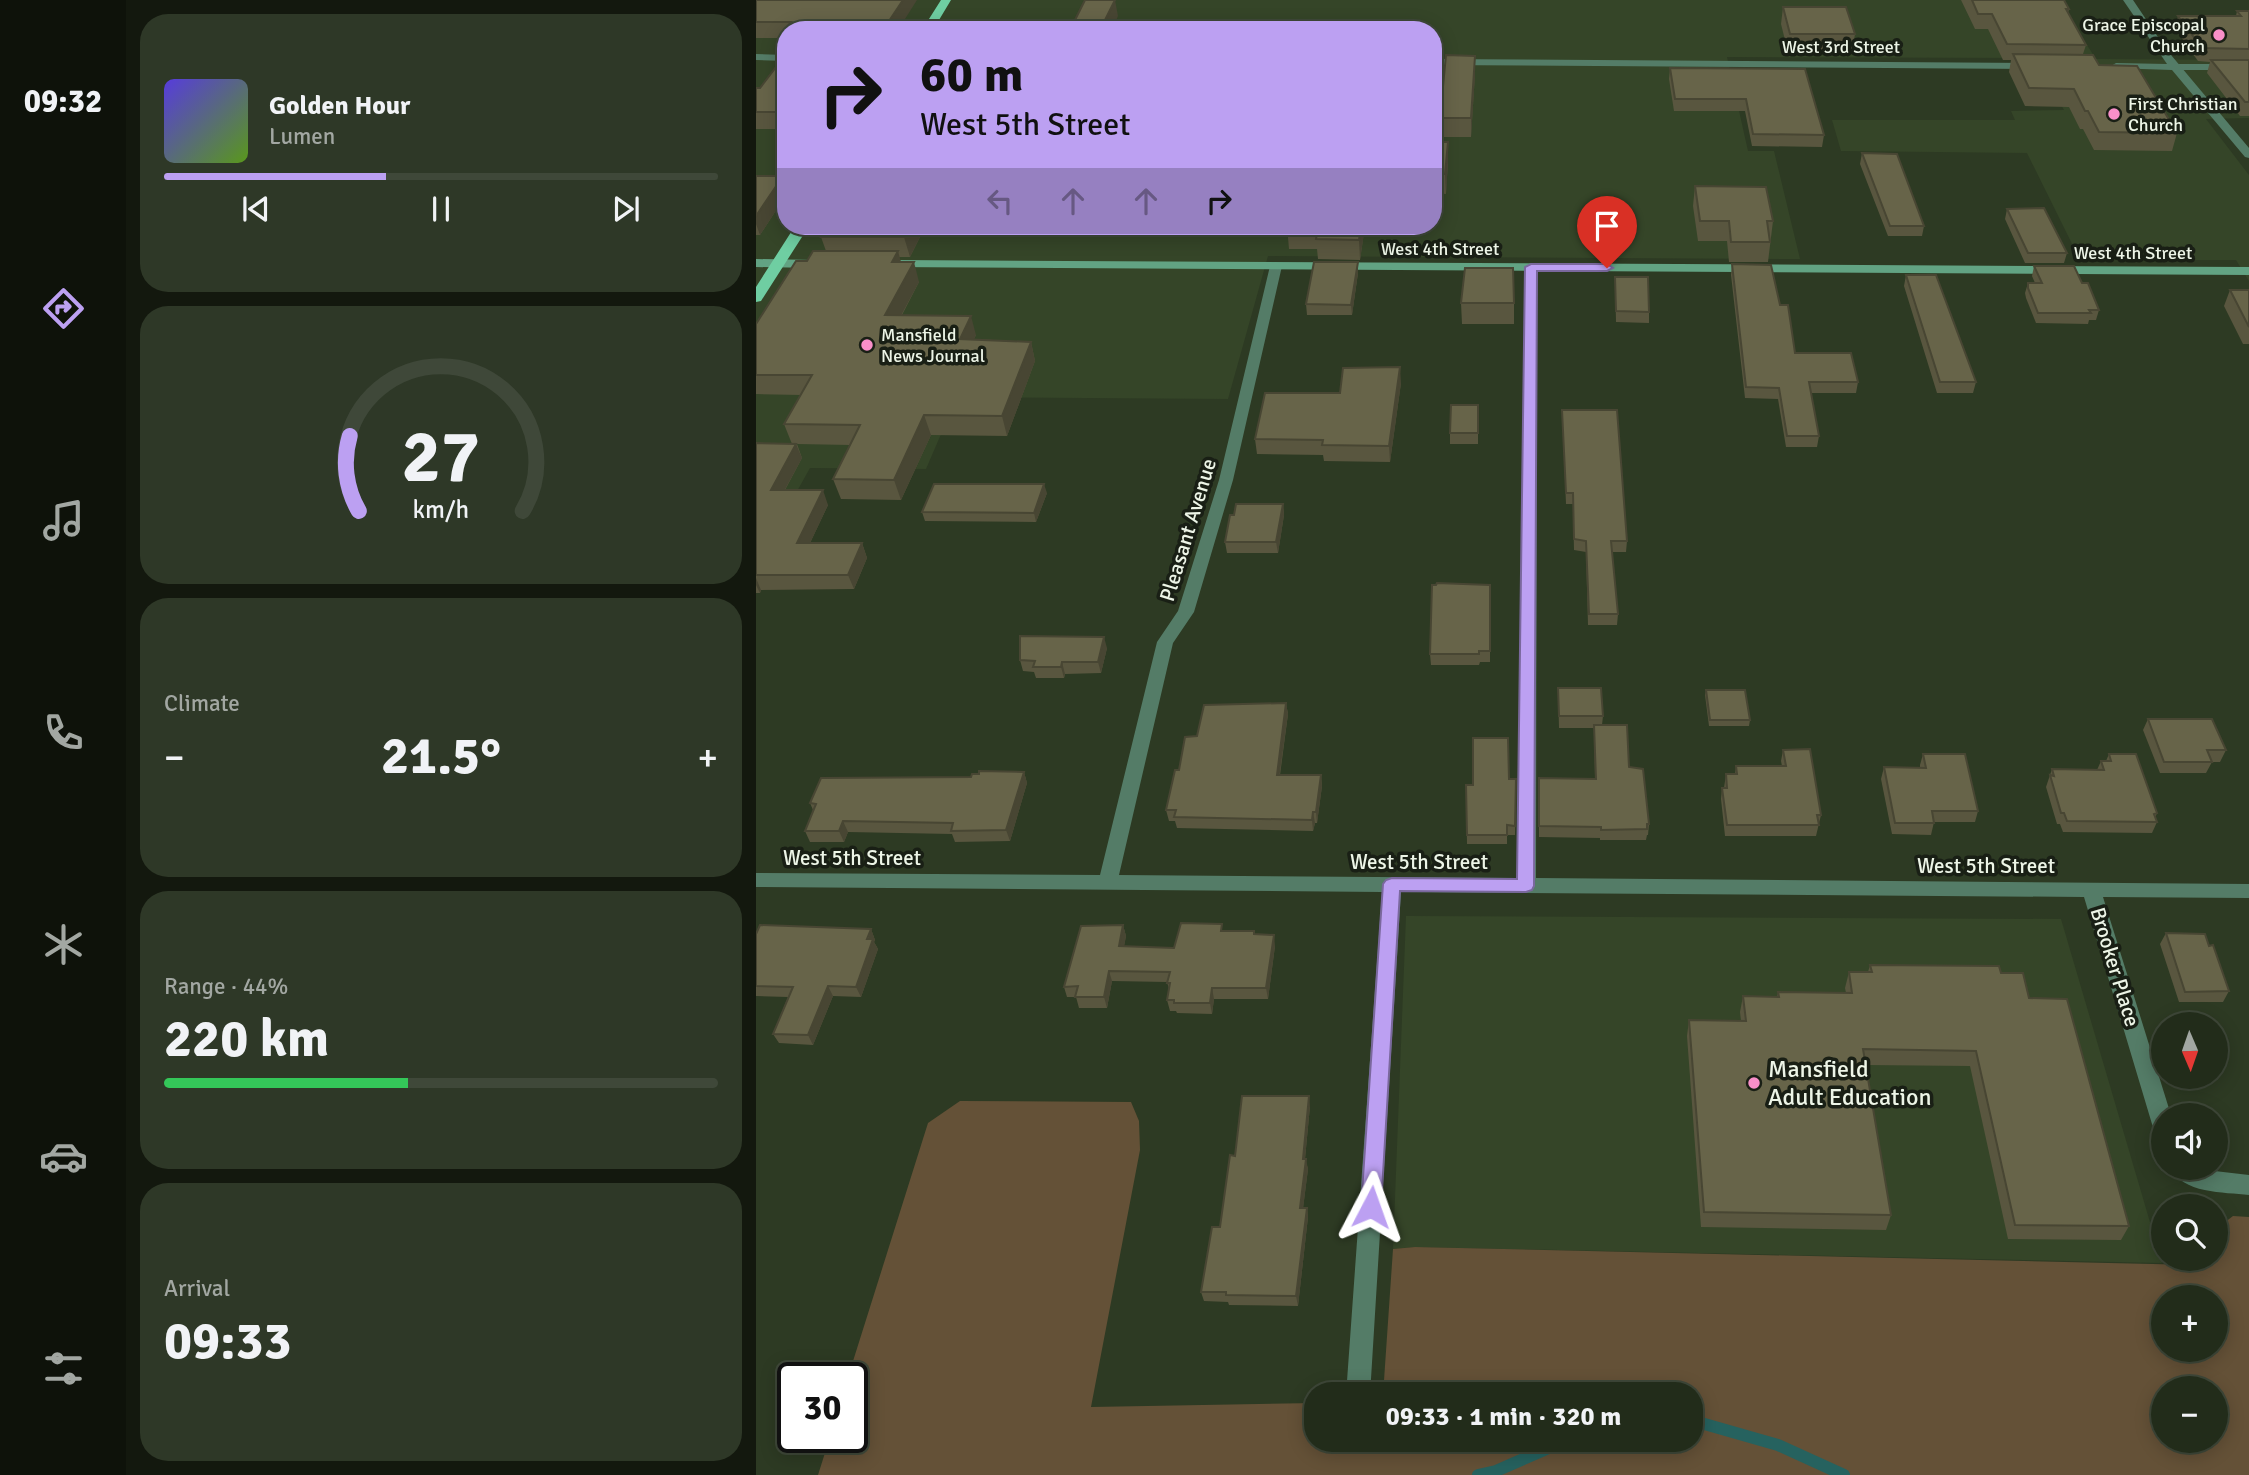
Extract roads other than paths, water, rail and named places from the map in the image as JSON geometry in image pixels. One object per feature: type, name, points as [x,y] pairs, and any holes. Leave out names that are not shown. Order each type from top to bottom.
[{"type":"highway","points":[[933,21],[946,0]]},
{"type":"highway","points":[[756,298],[796,235]]},
{"type":"main road","points":[[756,263],[833,264]]},
{"type":"main road","name":"West 4th Street","points":[[874,264],[2249,271]]},
{"type":"street","points":[[2128,0],[2162,51],[2249,155]]},
{"type":"street","points":[[756,57],[777,58]]},
{"type":"street","name":"West 3rd Street","points":[[1442,62],[2047,66]]},
{"type":"street","points":[[2099,66],[2249,67]]},
{"type":"street","name":"Pleasant Avenue","points":[[1108,882],[1166,642],[1186,612],[1226,480],[1276,266]]},
{"type":"street","points":[[1526,886],[1531,267]]},
{"type":"street","name":"West 5th Street","points":[[756,880],[2249,891]]},
{"type":"street","points":[[1359,1382],[1392,884]]},
{"type":"street","name":"Brooker Place","points":[[2091,890],[2157,1103]]},
{"type":"street","points":[[2203,1180],[2249,1185]]},
{"type":"waterway","points":[[1703,1424],[1778,1445],[1844,1475]]},
{"type":"waterway","points":[[1478,1475],[1496,1471],[1540,1452]]},
{"type":"place","name":"Grace Episcopal Church","points":[[2219,35]]},
{"type":"place","name":"First Christian Church","points":[[2114,114]]},
{"type":"place","name":"Mansfield News Journal","points":[[867,345]]},
{"type":"place","name":"Mansfield Adult Education","points":[[1754,1083]]}]
